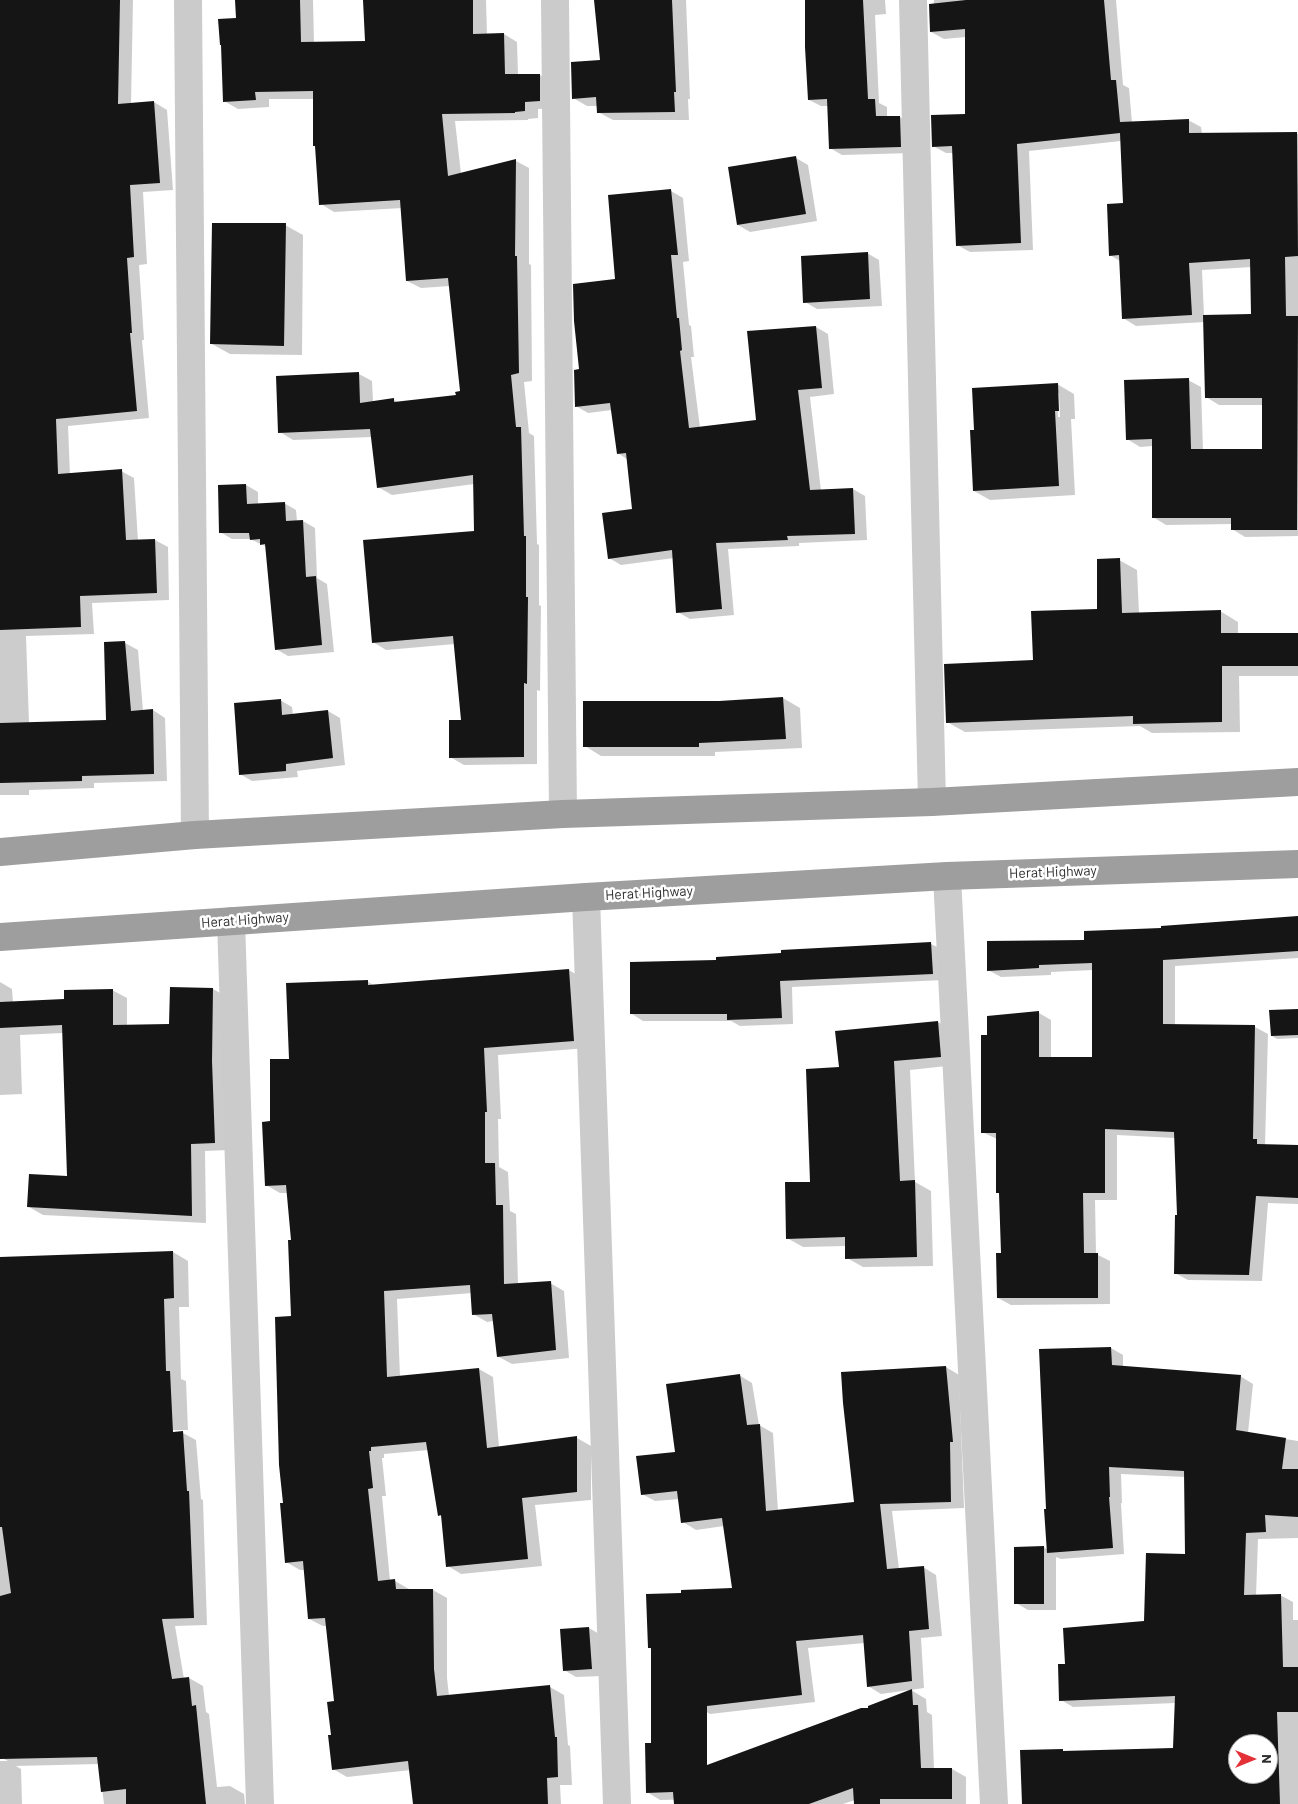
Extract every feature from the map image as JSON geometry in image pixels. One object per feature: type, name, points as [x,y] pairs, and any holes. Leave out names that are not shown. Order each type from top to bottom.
[{"type":"highway","points":[[0,852],[195,835],[563,814],[932,802],[1298,782]]},
{"type":"highway","name":"Herat Highway","points":[[0,937],[586,897],[947,876],[1298,864]]},
{"type":"street","points":[[188,0],[195,835]]},
{"type":"street","points":[[555,0],[563,814]]},
{"type":"street","points":[[913,0],[932,802]]},
{"type":"street","points":[[947,876],[994,1804]]},
{"type":"street","points":[[586,897],[617,1804]]},
{"type":"street","points":[[231,921],[260,1804]]},
{"type":"building","points":[[0,0],[120,0],[118,104],[154,101],[160,183],[130,185],[134,257],[127,258],[132,333],[130,333],[137,411],[56,419],[58,474],[122,469],[126,540],[155,539],[157,593],[80,596],[81,627],[0,630]]},
{"type":"building","points":[[235,0],[300,0],[301,42],[365,41],[363,0],[473,0],[473,34],[504,33],[505,74],[540,74],[540,101],[525,102],[525,111],[515,113],[442,114],[448,176],[516,159],[515,256],[517,256],[519,373],[511,375],[516,427],[521,427],[524,536],[526,536],[526,597],[528,597],[527,684],[524,683],[524,757],[449,758],[449,720],[461,720],[453,636],[372,643],[363,540],[474,531],[473,475],[377,488],[370,429],[278,433],[276,376],[359,372],[360,403],[394,398],[394,402],[456,395],[455,392],[460,391],[448,278],[406,281],[400,200],[319,205],[315,146],[313,146],[313,91],[255,92],[256,100],[223,102],[218,19],[236,18]]},
{"type":"building","points":[[594,0],[672,0],[676,92],[674,92],[675,112],[597,113],[596,97],[572,99],[571,62],[600,60]]},
{"type":"building","points":[[805,0],[863,0],[868,99],[875,99],[876,116],[900,116],[901,147],[829,149],[827,99],[808,100]]},
{"type":"building","points":[[966,0],[1104,0],[1111,80],[1116,80],[1120,122],[1189,119],[1189,133],[1297,132],[1298,256],[1285,257],[1286,316],[1298,316],[1297,530],[1231,530],[1231,518],[1152,518],[1152,439],[1126,440],[1124,380],[1189,378],[1191,449],[1262,449],[1262,398],[1205,398],[1203,315],[1251,314],[1250,259],[1189,263],[1192,315],[1122,319],[1119,255],[1109,256],[1107,204],[1123,203],[1120,133],[1017,144],[1021,243],[956,246],[952,146],[932,147],[931,115],[965,114],[965,29],[930,32],[929,4]]},
{"type":"building","points":[[796,156],[806,214],[737,225],[728,167]]},
{"type":"building","points":[[671,189],[678,255],[671,255],[689,428],[756,420],[747,331],[816,326],[822,388],[798,390],[810,490],[853,488],[855,534],[787,536],[788,540],[716,543],[722,609],[676,613],[672,550],[608,559],[602,513],[632,509],[626,453],[617,454],[610,403],[575,407],[574,370],[579,369],[574,321],[573,284],[615,279],[608,195]]},
{"type":"building","points":[[212,223],[286,223],[284,346],[210,344]]},
{"type":"building","points":[[868,252],[870,299],[803,303],[801,256]]},
{"type":"building","points":[[1058,383],[1059,411],[1055,411],[1059,486],[973,491],[970,430],[974,430],[972,388]]},
{"type":"building","points":[[246,484],[247,504],[285,502],[286,521],[303,520],[306,577],[316,576],[322,645],[275,650],[265,544],[260,545],[260,539],[250,540],[249,533],[219,533],[218,485]]},
{"type":"building","points":[[1120,558],[1122,613],[1221,610],[1221,633],[1298,633],[1298,666],[1222,666],[1222,722],[1133,724],[1133,716],[946,723],[944,664],[1033,660],[1031,611],[1097,609],[1097,559]]},
{"type":"building","points":[[125,641],[131,711],[153,709],[154,774],[82,776],[82,781],[0,783],[0,723],[106,720],[104,642]]},
{"type":"building","points":[[783,697],[786,739],[699,743],[699,747],[583,747],[583,701],[719,701]]},
{"type":"building","points":[[281,699],[282,715],[328,710],[333,758],[286,764],[286,771],[239,775],[234,703]]},
{"type":"building","points":[[1298,916],[1298,951],[1163,960],[1163,1024],[1255,1025],[1253,1139],[1257,1139],[1257,1144],[1298,1145],[1298,1198],[1256,1196],[1249,1275],[1174,1274],[1175,1215],[1177,1215],[1174,1132],[1105,1129],[1105,1193],[1083,1193],[1084,1253],[1098,1253],[1098,1298],[997,1298],[996,1253],[1001,1253],[999,1193],[996,1193],[996,1133],[981,1133],[981,1035],[987,1035],[987,1016],[1039,1011],[1039,1057],[1092,1057],[1092,963],[1039,965],[1039,968],[987,971],[987,941],[1084,940],[1084,931],[1161,928],[1161,926]]},
{"type":"building","points":[[931,942],[933,974],[780,981],[782,1018],[727,1020],[727,1014],[630,1014],[630,962],[716,960],[716,957],[781,953],[781,950]]},
{"type":"building","points":[[569,969],[574,1041],[484,1048],[487,1112],[485,1112],[485,1163],[495,1163],[496,1205],[503,1205],[504,1284],[551,1281],[556,1350],[497,1357],[492,1314],[472,1315],[470,1285],[384,1291],[387,1377],[479,1368],[487,1448],[577,1436],[577,1492],[522,1498],[528,1559],[446,1567],[441,1515],[438,1516],[426,1442],[371,1447],[371,1451],[369,1451],[373,1488],[368,1489],[378,1581],[395,1579],[396,1589],[433,1589],[434,1669],[437,1696],[550,1685],[555,1737],[557,1737],[558,1777],[547,1778],[548,1804],[413,1804],[408,1761],[332,1770],[328,1735],[331,1735],[327,1702],[334,1701],[325,1618],[308,1619],[303,1561],[285,1563],[280,1503],[283,1503],[279,1465],[275,1317],[291,1316],[288,1240],[291,1240],[286,1185],[265,1186],[262,1122],[270,1121],[270,1059],[289,1059],[286,983],[368,980],[368,985]]},
{"type":"building","points":[[170,987],[213,988],[212,1061],[215,1143],[191,1144],[192,1216],[27,1207],[29,1174],[67,1176],[62,1025],[0,1028],[0,1002],[64,999],[64,990],[113,989],[113,1025],[169,1024]]},
{"type":"building","points":[[1298,1009],[1298,1035],[1271,1036],[1269,1010]]},
{"type":"building","points":[[938,1021],[941,1057],[894,1061],[900,1181],[915,1180],[917,1257],[845,1259],[845,1237],[786,1239],[785,1182],[810,1182],[806,1069],[839,1067],[835,1031]]},
{"type":"building","points":[[173,1251],[174,1298],[164,1299],[166,1371],[170,1371],[173,1432],[183,1431],[187,1491],[189,1491],[194,1618],[162,1619],[172,1679],[189,1677],[192,1706],[196,1705],[206,1804],[126,1804],[126,1789],[101,1792],[97,1757],[0,1759],[0,1596],[11,1593],[2,1527],[0,1527],[0,1257]]},
{"type":"building","points":[[1111,1347],[1112,1365],[1241,1375],[1236,1430],[1286,1438],[1282,1469],[1298,1469],[1298,1517],[1265,1515],[1266,1532],[1246,1533],[1244,1595],[1281,1594],[1283,1667],[1298,1667],[1298,1712],[1277,1712],[1278,1734],[1228,1734],[1228,1784],[1278,1784],[1278,1743],[1280,1804],[1022,1804],[1020,1750],[1063,1749],[1063,1751],[1173,1748],[1175,1696],[1059,1701],[1058,1664],[1065,1664],[1063,1628],[1144,1621],[1146,1553],[1185,1554],[1184,1471],[1109,1467],[1113,1548],[1047,1553],[1044,1509],[1046,1509],[1039,1349]]},
{"type":"building","points":[[946,1366],[953,1442],[950,1442],[951,1502],[880,1504],[887,1569],[924,1566],[929,1629],[909,1631],[912,1681],[867,1687],[863,1635],[796,1641],[802,1695],[707,1706],[707,1765],[861,1708],[868,1708],[868,1706],[912,1689],[913,1705],[918,1705],[921,1768],[952,1768],[952,1799],[880,1799],[880,1804],[854,1804],[853,1788],[809,1804],[674,1804],[673,1792],[646,1793],[645,1743],[651,1743],[651,1648],[648,1648],[646,1594],[681,1593],[681,1590],[732,1588],[722,1518],[681,1523],[677,1491],[641,1495],[636,1456],[675,1452],[666,1384],[740,1374],[747,1425],[760,1424],[766,1511],[854,1502],[841,1372]]},
{"type":"building","points":[[1044,1546],[1044,1604],[1014,1604],[1014,1547]]},
{"type":"building","points":[[589,1627],[592,1669],[563,1671],[560,1629]]}]
